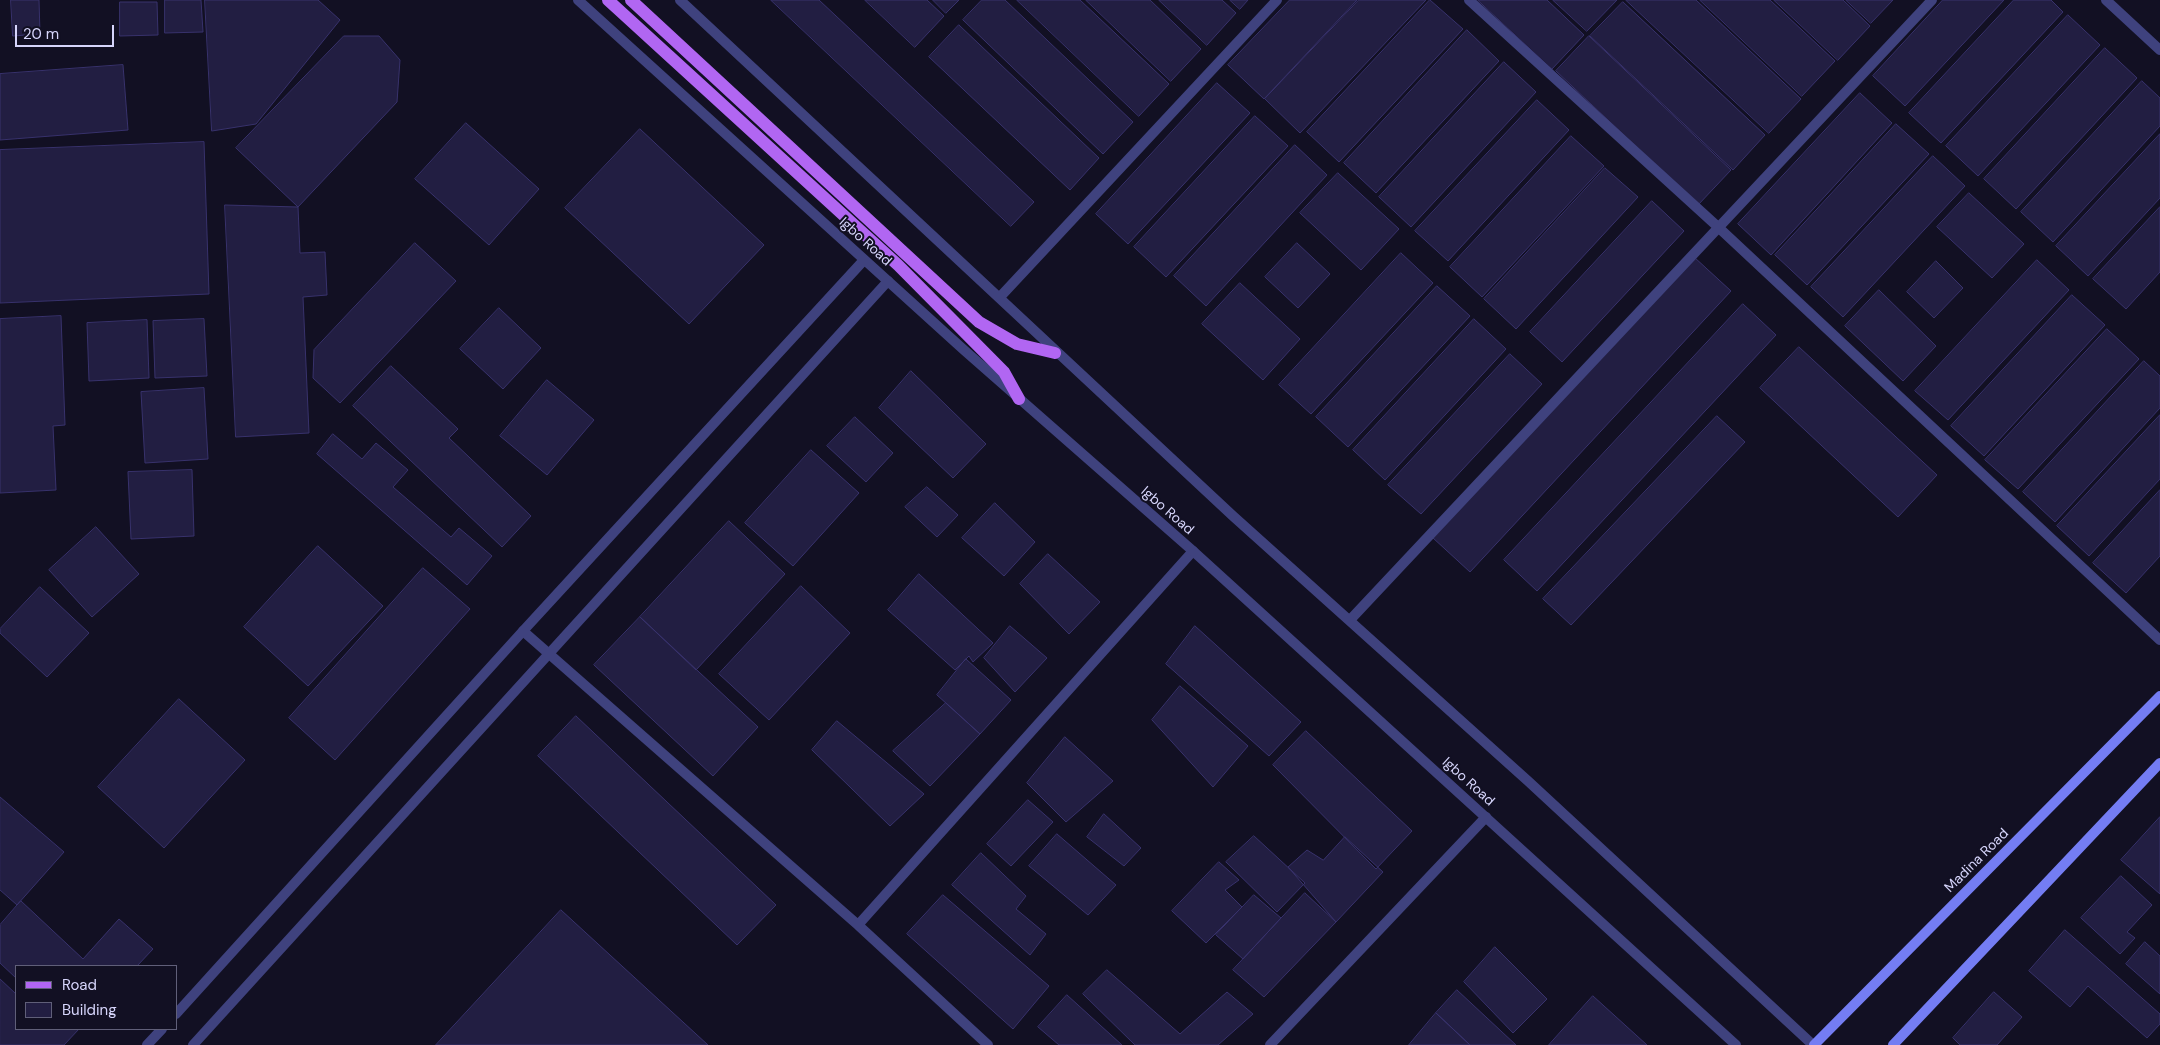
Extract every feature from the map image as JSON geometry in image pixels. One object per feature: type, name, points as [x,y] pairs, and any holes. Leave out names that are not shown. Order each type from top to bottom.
[{"type":"main road","points":[[608,0],[898,265],[1004,372],[1019,399]]},
{"type":"main road","points":[[631,0],[940,288],[979,322],[1018,344],[1056,353]]},
{"type":"main road","name":"Madina Road","points":[[1813,1045],[2160,696]]},
{"type":"main road","points":[[1893,1045],[2160,763]]},
{"type":"street","name":"Igbo Road","points":[[578,0],[888,282],[1193,551],[1736,1045]]},
{"type":"street","points":[[680,0],[911,217],[1000,297],[1056,353],[1233,516],[1528,781],[1813,1045]]},
{"type":"street","points":[[1000,297],[1277,0]]},
{"type":"street","points":[[1469,0],[1718,227],[2160,640]]},
{"type":"street","points":[[1350,620],[1932,0]]},
{"type":"street","points":[[2106,0],[2160,50]]},
{"type":"street","points":[[178,1012],[523,631],[864,260]]},
{"type":"street","points":[[193,1045],[888,282]]},
{"type":"street","points":[[858,925],[1193,551]]},
{"type":"street","points":[[523,631],[858,925],[988,1045]]},
{"type":"street","points":[[1270,1045],[1486,817]]},
{"type":"street","points":[[147,1045],[161,1030]]},
{"type":"building","points":[[11,0],[39,0],[40,34],[13,36]]},
{"type":"building","points":[[165,0],[201,0],[203,32],[165,33]]},
{"type":"building","points":[[205,0],[318,0],[340,20],[256,124],[212,131]]},
{"type":"building","points":[[771,0],[819,0],[1034,202],[1011,226]]},
{"type":"building","points":[[865,0],[927,0],[944,16],[915,47]]},
{"type":"building","points":[[933,0],[959,0],[946,13]]},
{"type":"building","points":[[982,0],[1005,0],[1133,122],[1103,154],[963,20]]},
{"type":"building","points":[[1017,0],[1080,0],[1169,84],[1139,116]]},
{"type":"building","points":[[1086,0],[1150,0],[1201,49],[1171,81]]},
{"type":"building","points":[[1159,0],[1222,0],[1236,13],[1207,45]]},
{"type":"building","points":[[1230,0],[1248,0],[1240,9]]},
{"type":"building","points":[[1290,0],[1357,0],[1264,99],[1228,65]]},
{"type":"building","points":[[1359,0],[1426,0],[1300,133],[1265,99]]},
{"type":"building","points":[[1430,0],[1463,29],[1339,162],[1307,132]]},
{"type":"building","points":[[1478,0],[1547,0],[1584,35],[1552,69]]},
{"type":"building","points":[[1553,0],[1617,0],[1587,31]]},
{"type":"building","points":[[1626,0],[1696,0],[1801,99],[1769,133]]},
{"type":"building","points":[[1700,0],[1770,0],[1835,61],[1802,96]]},
{"type":"building","points":[[1774,0],[1843,0],[1870,26],[1838,60]]},
{"type":"building","points":[[1846,0],[1893,0],[1871,23]]},
{"type":"building","points":[[1943,0],[2004,0],[1905,106],[1873,76]]},
{"type":"building","points":[[2014,0],[2051,0],[2063,12],[1941,143],[1909,113]]},
{"type":"building","points":[[120,2],[157,2],[158,35],[120,36]]},
{"type":"building","points":[[1623,2],[1765,135],[1733,170],[1590,36]]},
{"type":"building","points":[[2068,15],[2100,45],[1978,176],[1946,146]]},
{"type":"building","points":[[959,25],[1099,158],[1070,190],[929,57]]},
{"type":"building","points":[[1467,30],[1499,61],[1376,193],[1344,163]]},
{"type":"building","points":[[344,36],[379,36],[400,60],[397,102],[298,207],[236,148]]},
{"type":"building","points":[[1589,36],[1731,170],[1698,205],[1556,71]]},
{"type":"building","points":[[2105,48],[2137,78],[2016,209],[1984,179]]},
{"type":"building","points":[[1504,62],[1536,92],[1411,227],[1379,197]]},
{"type":"building","points":[[123,65],[128,130],[0,140],[0,74]]},
{"type":"building","points":[[2142,81],[2160,98],[2160,126],[2053,242],[2021,212]]},
{"type":"building","points":[[1217,83],[1250,113],[1128,244],[1096,214]]},
{"type":"building","points":[[1860,93],[1892,123],[1771,255],[1738,224]]},
{"type":"building","points":[[1537,100],[1569,130],[1448,261],[1415,231]]},
{"type":"building","points":[[1255,116],[1288,146],[1166,277],[1134,247]]},
{"type":"building","points":[[466,123],[539,189],[489,245],[415,179]]},
{"type":"building","points":[[1896,124],[1929,154],[1807,285],[1775,255]]},
{"type":"building","points":[[640,129],[764,245],[689,324],[565,208]]},
{"type":"building","points":[[2160,134],[2160,198],[2088,276],[2056,246]]},
{"type":"building","points":[[1571,136],[1604,166],[1482,297],[1450,267]]},
{"type":"building","points":[[204,142],[209,294],[0,303],[0,150]]},
{"type":"building","points":[[1295,145],[1327,175],[1206,306],[1174,276]]},
{"type":"building","points":[[1933,156],[1965,186],[1843,317],[1811,287]]},
{"type":"building","points":[[1605,168],[1638,197],[1516,329],[1484,299]]},
{"type":"building","points":[[1338,173],[1399,229],[1361,270],[1300,213]]},
{"type":"building","points":[[1969,193],[2024,244],[1992,278],[1937,227]]},
{"type":"building","points":[[1652,201],[1684,231],[1562,362],[1530,332]]},
{"type":"building","points":[[225,205],[298,207],[300,253],[325,252],[327,295],[303,297],[309,433],[236,437]]},
{"type":"building","points":[[2160,207],[2160,272],[2126,309],[2093,279]]},
{"type":"building","points":[[415,243],[456,281],[340,403],[313,378],[314,350]]},
{"type":"building","points":[[1297,243],[1330,274],[1298,308],[1265,277]]},
{"type":"building","points":[[1401,253],[1433,283],[1311,414],[1279,385]]},
{"type":"building","points":[[1694,257],[1731,291],[1470,572],[1433,538]]},
{"type":"building","points":[[2037,260],[2069,290],[1948,420],[1915,391]]},
{"type":"building","points":[[1936,261],[1963,288],[1934,318],[1907,292]]},
{"type":"building","points":[[1240,283],[1300,339],[1263,380],[1202,324]]},
{"type":"building","points":[[1437,286],[1470,316],[1348,447],[1316,417]]},
{"type":"building","points":[[1879,290],[1936,346],[1903,381],[1845,326]]},
{"type":"building","points":[[2072,295],[2105,325],[1984,456],[1951,426]]},
{"type":"building","points":[[1743,304],[1776,335],[1537,591],[1504,560]]},
{"type":"building","points":[[499,308],[541,348],[503,389],[460,349]]},
{"type":"building","points":[[61,316],[65,425],[53,426],[56,490],[0,493],[0,319]]},
{"type":"building","points":[[204,319],[207,376],[155,378],[153,321]]},
{"type":"building","points":[[1474,319],[1506,349],[1385,480],[1353,450]]},
{"type":"building","points":[[147,320],[149,378],[89,381],[87,323]]},
{"type":"building","points":[[2107,329],[2139,359],[2018,489],[1985,460]]},
{"type":"building","points":[[1799,347],[1937,475],[1898,517],[1760,388]]},
{"type":"building","points":[[1510,354],[1542,384],[1421,514],[1388,485]]},
{"type":"building","points":[[2144,361],[2160,376],[2160,408],[2055,522],[2023,492]]},
{"type":"building","points":[[391,366],[458,429],[449,438],[531,516],[502,547],[353,406]]},
{"type":"building","points":[[911,371],[986,444],[953,478],[879,408]]},
{"type":"building","points":[[547,380],[594,420],[547,475],[500,436]]},
{"type":"building","points":[[204,388],[208,459],[145,463],[141,392]]},
{"type":"building","points":[[2160,415],[2160,479],[2089,556],[2057,526]]},
{"type":"building","points":[[1717,416],[1745,442],[1571,625],[1543,599]]},
{"type":"building","points":[[855,417],[893,453],[866,482],[827,446]]},
{"type":"building","points":[[333,434],[362,459],[376,443],[408,470],[393,487],[451,537],[459,528],[492,556],[467,585],[317,454]]},
{"type":"building","points":[[811,450],[859,493],[793,566],[745,523]]},
{"type":"building","points":[[192,470],[194,536],[131,539],[128,472]]},
{"type":"building","points":[[927,487],[958,515],[937,537],[905,507]]},
{"type":"building","points":[[2160,490],[2160,556],[2126,593],[2093,563]]},
{"type":"building","points":[[995,503],[1035,542],[1004,576],[962,538]]},
{"type":"building","points":[[729,521],[785,574],[696,670],[640,617]]},
{"type":"building","points":[[96,527],[139,574],[92,617],[49,570]]},
{"type":"building","points":[[318,546],[383,606],[308,686],[244,627]]},
{"type":"building","points":[[1048,554],[1100,602],[1069,634],[1020,584]]},
{"type":"building","points":[[423,568],[470,609],[335,760],[289,718]]},
{"type":"building","points":[[919,574],[993,643],[973,662],[969,656],[955,670],[888,610]]},
{"type":"building","points":[[801,586],[850,633],[769,720],[719,674]]},
{"type":"building","points":[[40,587],[89,633],[47,677],[0,633],[0,629]]},
{"type":"building","points":[[640,617],[758,727],[713,776],[594,665]]},
{"type":"building","points":[[1010,626],[1047,658],[1015,692],[984,658]]},
{"type":"building","points":[[1195,626],[1301,722],[1269,756],[1166,664]]},
{"type":"building","points":[[966,659],[1011,700],[980,734],[937,695]]},
{"type":"building","points":[[1180,686],[1248,746],[1213,787],[1152,720]]},
{"type":"building","points":[[179,699],[245,760],[164,848],[98,787]]},
{"type":"building","points":[[946,703],[980,734],[930,786],[893,751]]},
{"type":"building","points":[[576,716],[776,905],[737,945],[538,756]]},
{"type":"building","points":[[837,721],[924,794],[890,826],[812,750]]},
{"type":"building","points":[[1306,731],[1412,831],[1376,869],[1273,765]]},
{"type":"building","points":[[1065,737],[1113,781],[1066,822],[1027,783]]},
{"type":"building","points":[[0,797],[64,852],[17,905],[0,890]]},
{"type":"building","points":[[1028,800],[1053,822],[1011,866],[987,844]]},
{"type":"building","points":[[1104,814],[1141,848],[1124,866],[1087,837]]},
{"type":"building","points":[[2160,817],[2160,894],[2121,860]]},
{"type":"building","points":[[1057,834],[1116,885],[1088,915],[1029,866]]},
{"type":"building","points":[[1254,836],[1305,883],[1277,912],[1226,862]]},
{"type":"building","points":[[1345,837],[1383,872],[1336,922],[1288,867],[1307,850],[1323,860]]},
{"type":"building","points":[[981,853],[1026,896],[1016,909],[1046,934],[1030,955],[952,885]]},
{"type":"building","points":[[1219,862],[1239,880],[1225,890],[1242,907],[1206,943],[1172,911]]},
{"type":"building","points":[[2121,876],[2152,905],[2127,932],[2135,938],[2120,954],[2081,918]]},
{"type":"building","points":[[1305,893],[1336,922],[1264,997],[1233,970]]},
{"type":"building","points":[[943,895],[1049,986],[1013,1029],[907,934]]},
{"type":"building","points":[[1254,895],[1281,918],[1243,959],[1216,935]]},
{"type":"building","points":[[21,901],[83,959],[119,919],[153,949],[138,965],[15,965],[15,977],[0,963],[0,925]]},
{"type":"building","points":[[561,910],[708,1045],[436,1045]]},
{"type":"building","points":[[2065,930],[2160,1014],[2160,1024],[2147,1038],[2088,986],[2070,1007],[2029,971]]},
{"type":"building","points":[[2145,942],[2160,956],[2160,994],[2126,964]]},
{"type":"building","points":[[1495,947],[1547,999],[1513,1033],[1464,982]]},
{"type":"building","points":[[1107,970],[1180,1034],[1227,992],[1253,1014],[1218,1045],[1135,1045],[1083,994]]},
{"type":"building","points":[[0,979],[15,993],[15,1030],[78,1030],[64,1045],[0,1045]]},
{"type":"building","points":[[1457,990],[1516,1045],[1470,1045],[1436,1013]]},
{"type":"building","points":[[1994,992],[2022,1017],[1997,1045],[1960,1045],[1953,1038]]},
{"type":"building","points":[[1067,995],[1122,1045],[1059,1045],[1038,1027]]},
{"type":"building","points":[[1593,996],[1647,1045],[1549,1045]]},
{"type":"building","points":[[1436,1013],[1470,1045],[1409,1045]]}]
